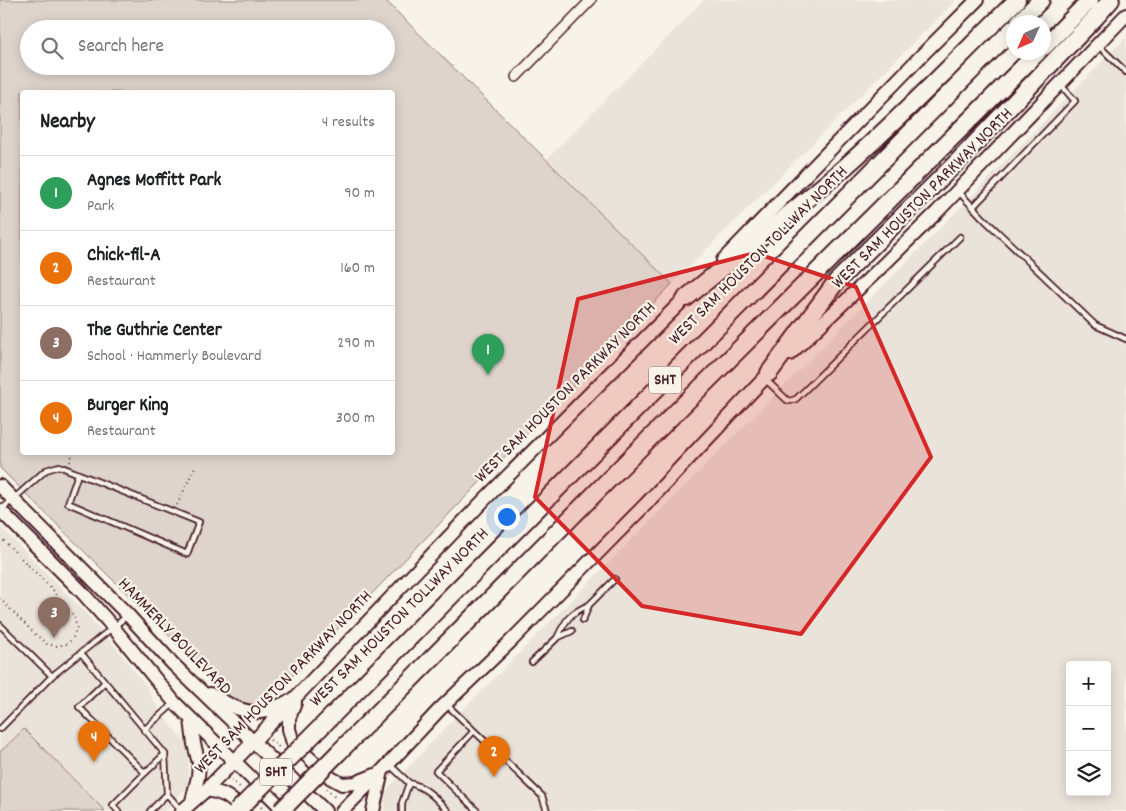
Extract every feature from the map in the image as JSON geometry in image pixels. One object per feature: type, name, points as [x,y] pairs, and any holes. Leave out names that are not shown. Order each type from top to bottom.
[{"type":"highway","points":[[686,298],[846,166],[1017,0]]},
{"type":"highway","points":[[1026,15],[1041,0]]},
{"type":"highway","points":[[1051,40],[1090,0]]},
{"type":"highway","points":[[767,376],[836,282],[958,161],[1112,0]]},
{"type":"highway","name":"WEST SAM HOUSTON TOLLWAY NORTH","points":[[237,811],[1006,36]]},
{"type":"highway","name":"SHT","points":[[281,811],[643,445],[1030,60]]},
{"type":"main road","name":"WEST SAM HOUSTON PARKWAY NORTH","points":[[182,811],[206,790],[485,499],[686,298],[977,0]]},
{"type":"main road","name":"WEST SAM HOUSTON PARKWAY NORTH","points":[[342,811],[386,768],[446,704],[645,506],[767,376],[958,191],[1126,15]]},
{"type":"main road","name":"HAMMERLY BOULEVARD","points":[[0,486],[128,615],[173,664],[325,811]]},
{"type":"main road","name":"HAMMERLY BOULEVARD","points":[[0,511],[82,592],[175,703],[285,811]]},
{"type":"main road","points":[[198,688],[240,710],[252,712],[268,711],[298,696]]},
{"type":"main road","points":[[298,696],[289,718],[289,729],[293,743],[331,778],[342,784],[355,783],[386,768]]},
{"type":"main road","points":[[191,719],[194,744],[199,763],[198,777],[192,801]]},
{"type":"main road","points":[[373,811],[386,768]]},
{"type":"main road","points":[[206,790],[219,792],[231,798],[244,811]]},
{"type":"street","points":[[516,77],[591,0]]},
{"type":"lane","points":[[1098,45],[1126,72]]},
{"type":"lane","points":[[973,207],[1075,101],[1060,84]]},
{"type":"lane","points":[[958,191],[1095,325],[1126,339]]},
{"type":"lane","points":[[767,376],[787,400],[796,399],[960,236]]},
{"type":"lane","points":[[0,511],[46,470],[59,466],[199,522],[187,554],[68,502],[78,474]]},
{"type":"lane","points":[[557,638],[564,622],[576,611],[589,605],[615,579]]},
{"type":"lane","points":[[583,620],[589,605]]},
{"type":"lane","points":[[0,729],[52,676],[128,615]]},
{"type":"lane","points":[[0,625],[52,676]]},
{"type":"lane","points":[[532,662],[557,638],[572,631]]},
{"type":"lane","points":[[81,653],[165,754],[167,794],[182,811]]},
{"type":"lane","points":[[105,682],[79,707],[145,773]]},
{"type":"lane","points":[[144,730],[175,703]]},
{"type":"lane","points":[[446,704],[542,796],[546,811]]},
{"type":"lane","points":[[474,731],[436,771],[477,811]]},
{"type":"lane","points":[[118,811],[112,805],[165,754]]},
{"type":"lane","points":[[386,768],[409,783],[419,785],[448,811]]},
{"type":"lane","points":[[402,811],[402,803],[409,783]]},
{"type":"lane","points":[[150,811],[167,794]]},
{"type":"path","points":[[67,469],[72,455]]},
{"type":"path","points":[[174,512],[196,465]]},
{"type":"path","points":[[0,537],[54,591],[73,615],[77,627],[73,638],[67,644],[57,646],[47,644],[36,636],[0,599]]},
{"type":"highlighted area","points":[[755,253],[856,287],[931,457],[801,634],[642,606],[535,497],[578,299]]},
{"type":"shaded area","points":[[0,0],[385,0],[672,284],[262,707],[238,704],[0,468]]},
{"type":"shaded area","points":[[704,0],[956,0],[672,284],[546,160]]},
{"type":"shaded area","points":[[1126,37],[1126,811],[384,811],[386,791],[448,725],[958,210]]},
{"type":"shaded area","points":[[0,526],[105,634],[147,687],[160,712],[189,747],[188,786],[165,811],[105,811],[24,729],[0,752]]},
{"type":"shaded area","points":[[24,729],[105,811],[0,811],[0,752]]},
{"type":"place","name":"Agnes Moffitt Park","points":[[488,375]]},
{"type":"place","name":"The Guthrie Center","points":[[54,638]]},
{"type":"place","name":"Burger King","points":[[94,762]]},
{"type":"place","name":"Chick-fil-A","points":[[494,777]]}]
